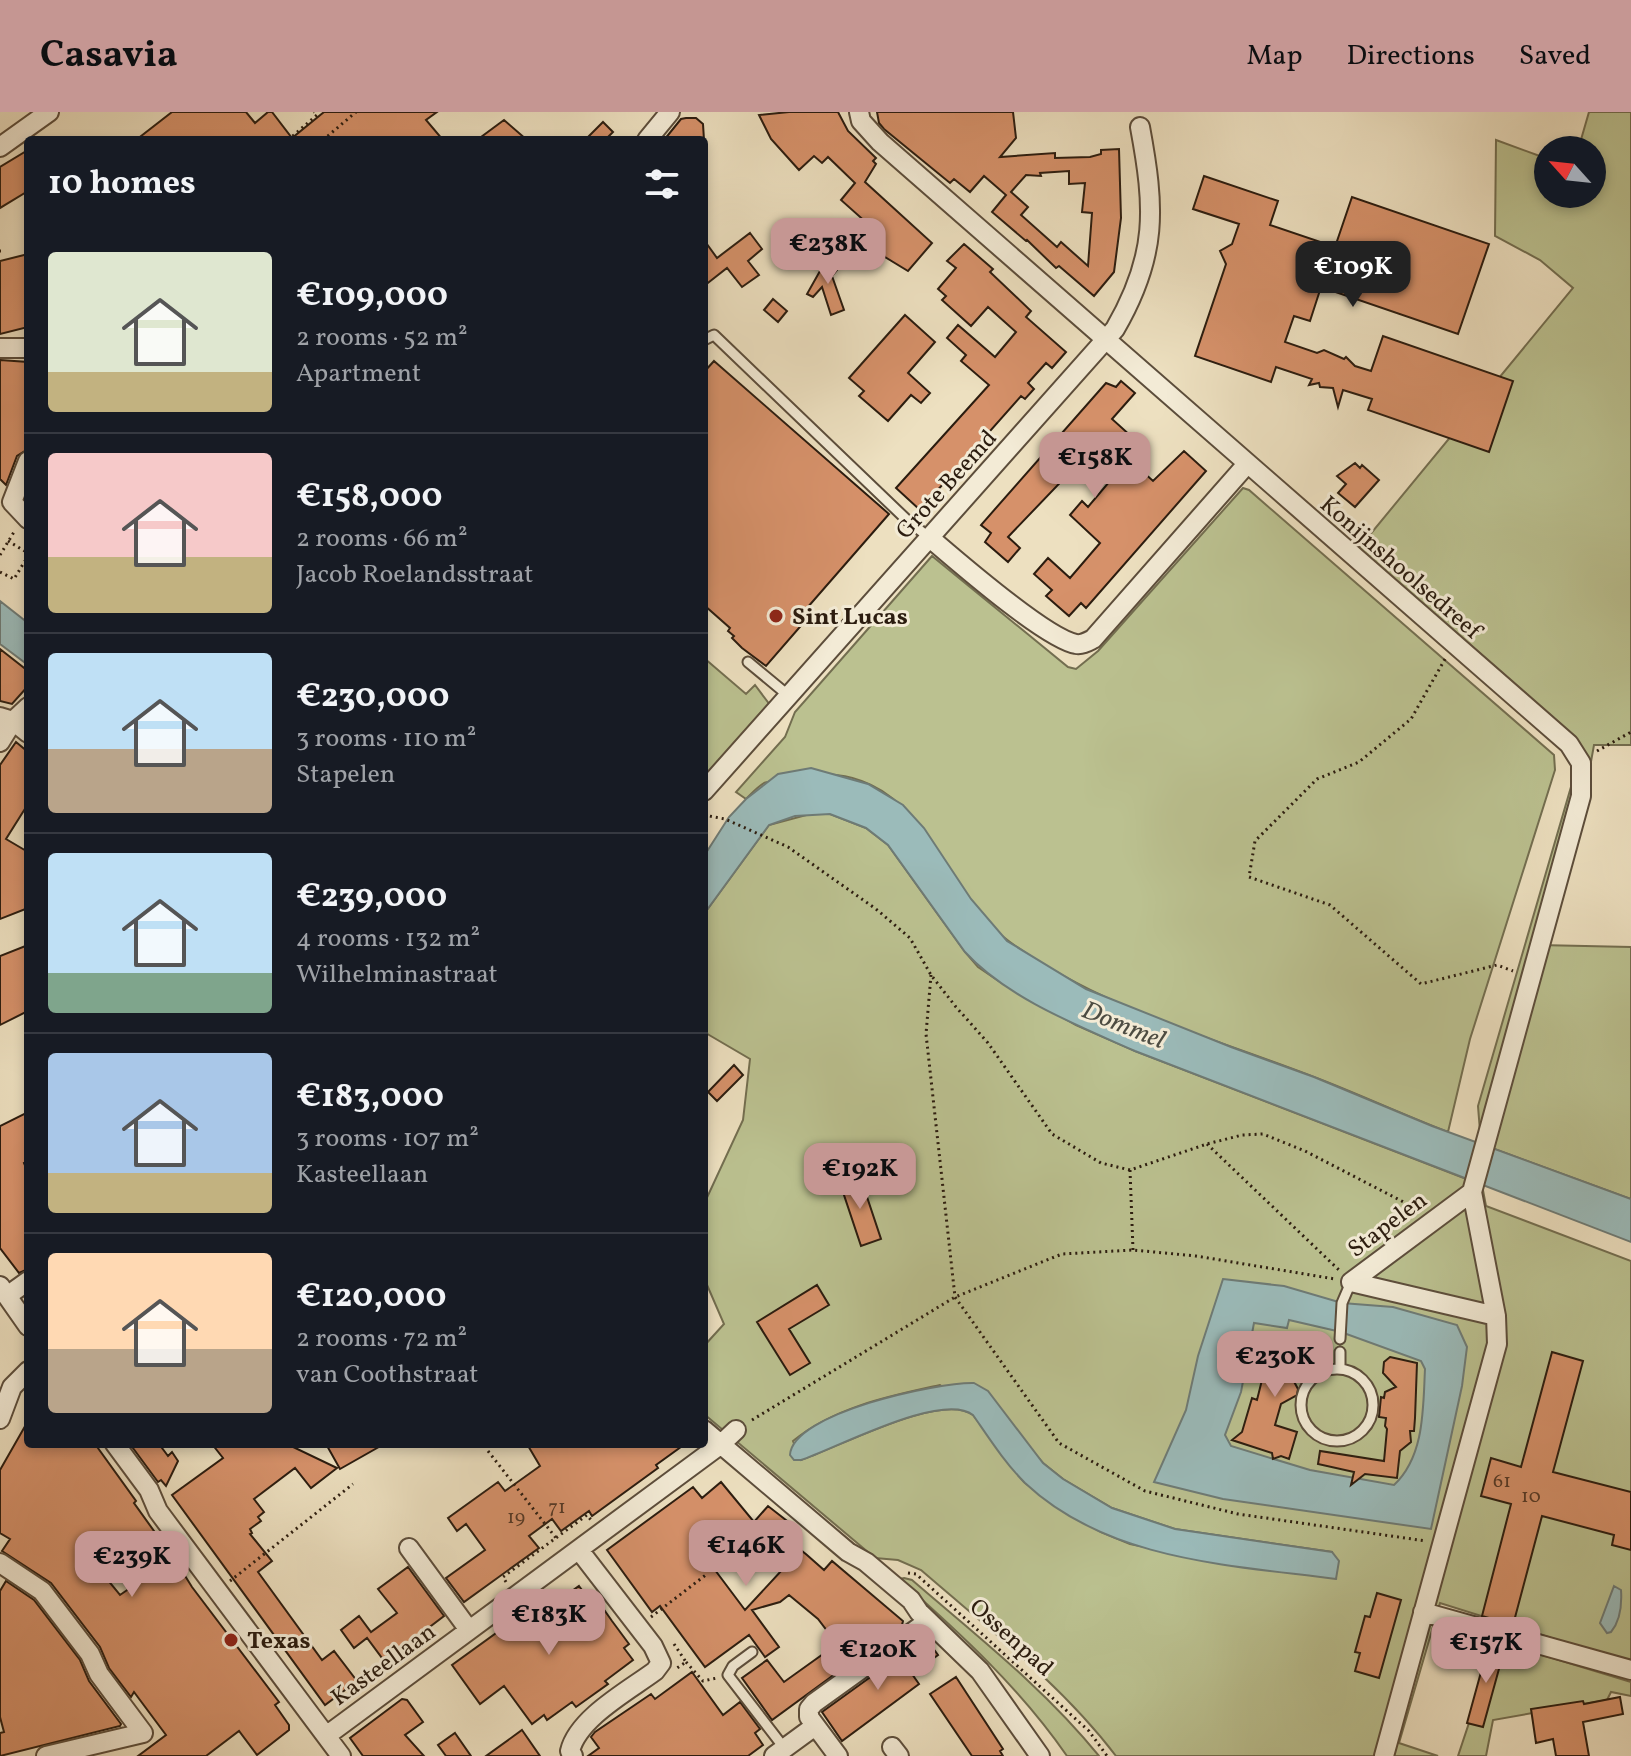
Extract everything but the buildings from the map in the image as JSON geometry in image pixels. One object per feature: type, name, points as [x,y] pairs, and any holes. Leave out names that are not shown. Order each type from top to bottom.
[{"type":"street","points":[[0,147],[49,112]]},
{"type":"street","points":[[650,136],[670,112]]},
{"type":"street","name":"Konijnshoolsedreef","points":[[859,112],[861,121],[880,142],[1569,744],[1581,763]]},
{"type":"street","name":"Grote Beemd","points":[[708,787],[1106,341],[1127,310],[1145,262],[1151,224],[1151,194],[1140,127]]},
{"type":"street","points":[[0,348],[24,348]]},
{"type":"street","points":[[930,538],[1021,611],[1067,641],[1084,644],[1093,639],[1247,464]]},
{"type":"street","points":[[24,471],[12,502],[24,515]]},
{"type":"street","points":[[0,742],[14,724]]},
{"type":"street","points":[[1384,1756],[1497,1344],[1496,1316],[1472,1192],[1581,796],[1581,763]]},
{"type":"street","name":"Stapelen","points":[[1351,1282],[1472,1192]]},
{"type":"street","name":"Stapelen","points":[[1351,1282],[1496,1316]]},
{"type":"street","points":[[24,1283],[4,1291],[24,1320]]},
{"type":"street","points":[[0,1419],[12,1387],[24,1375]]},
{"type":"street","name":"Kasteellaan","points":[[326,1736],[574,1554],[736,1430]]},
{"type":"street","points":[[708,1434],[848,1552],[911,1600],[928,1621],[980,1671],[1040,1756]]},
{"type":"street","points":[[118,1448],[149,1490],[158,1511],[341,1756]]},
{"type":"street","name":"Kasteellaan","points":[[409,1548],[469,1630]]},
{"type":"street","points":[[573,1756],[570,1751],[573,1737],[583,1725],[655,1671],[661,1663],[638,1626],[574,1554]]},
{"type":"street","points":[[0,1563],[42,1591],[90,1654],[99,1674],[143,1733],[46,1756]]},
{"type":"street","points":[[1423,1612],[1631,1670]]},
{"type":"street","points":[[838,1756],[809,1717],[809,1709],[928,1621]]},
{"type":"street","points":[[780,1753],[815,1726]]},
{"type":"lane","points":[[708,338],[714,335],[908,521],[930,538]]},
{"type":"lane","points":[[748,662],[789,696]]},
{"type":"lane","points":[[1340,1336],[1342,1303],[1351,1282]]},
{"type":"lane","points":[[1340,1352],[1340,1369]]},
{"type":"lane","points":[[1340,1369],[1361,1378],[1372,1398],[1373,1409],[1369,1421],[1351,1438],[1327,1440],[1315,1435],[1307,1426],[1301,1402],[1309,1381],[1318,1374],[1340,1369]]},
{"type":"lane","points":[[752,1652],[733,1666],[728,1675],[780,1753]]},
{"type":"path","points":[[293,136],[317,115],[314,112]]},
{"type":"path","points":[[328,136],[356,112]]},
{"type":"path","points":[[0,555],[8,541],[24,551]]},
{"type":"path","points":[[0,572],[14,579],[24,561]]},
{"type":"path","points":[[1453,645],[1411,719],[1359,762],[1317,779],[1255,841],[1249,877],[1330,905],[1421,984],[1497,965],[1532,978]]},
{"type":"path","points":[[1581,763],[1631,732]]},
{"type":"path","points":[[708,816],[725,819],[788,847],[876,909],[910,938],[931,975],[988,1043],[1052,1134],[1101,1163],[1130,1170],[1207,1144],[1242,1135],[1263,1134],[1305,1151],[1435,1218]]},
{"type":"path","points":[[931,975],[926,1034],[955,1297],[1059,1443],[1145,1491],[1238,1514],[1441,1543]]},
{"type":"path","points":[[1207,1144],[1351,1282]]},
{"type":"path","points":[[1130,1170],[1133,1250]]},
{"type":"path","points":[[736,1430],[955,1297],[1062,1254],[1133,1250],[1196,1256],[1351,1282]]},
{"type":"path","points":[[488,1451],[574,1554]]},
{"type":"path","points":[[218,1590],[353,1484]]},
{"type":"path","name":"Ossenpad","points":[[878,1572],[916,1574],[1089,1731],[1107,1756]]},
{"type":"path","points":[[638,1626],[707,1574]]},
{"type":"path","points":[[686,1662],[703,1681],[728,1675]]},
{"type":"green space","points":[[1589,112],[1631,112],[1631,745],[1594,745],[1588,778],[1539,945],[1631,947],[1631,1199],[1481,1144],[1478,1106],[1580,756],[1578,741],[1359,548],[1573,288],[1540,260],[1495,236],[1496,140],[1534,154],[1534,208],[1606,208],[1606,136],[1582,136]]},
{"type":"green space","points":[[1243,488],[1554,755],[1555,770],[1470,1039],[1448,1132],[1314,1077],[1157,1019],[1045,965],[991,925],[911,816],[892,798],[871,785],[845,776],[822,775],[764,783],[746,799],[736,792],[785,737],[795,712],[932,556],[1068,667],[1076,669],[1098,651]]},
{"type":"green space","points":[[708,661],[746,694],[755,685],[770,705],[708,774]]},
{"type":"green space","points":[[810,814],[830,814],[866,828],[888,845],[978,967],[1076,1025],[1135,1051],[1482,1185],[1486,1206],[1631,1261],[1631,1663],[1440,1603],[1399,1743],[1438,1756],[1116,1756],[1048,1681],[921,1570],[898,1560],[875,1558],[708,1417],[708,1342],[724,1324],[708,1287],[708,1195],[743,1120],[750,1059],[708,1034],[708,909],[769,825]],"holes":[[[940,1385],[1022,1439],[1043,1463],[1063,1479],[1112,1508],[1175,1529],[1332,1552],[1336,1578],[1237,1566],[1130,1544],[1101,1532],[1048,1501],[1024,1482],[973,1415],[958,1410],[938,1410],[914,1416],[801,1460],[793,1441],[844,1411]]]},
{"type":"green space","points":[[899,1579],[912,1580],[1010,1664],[1056,1708],[1099,1756],[1067,1756],[1009,1684]]},
{"type":"green space","points":[[1503,1643],[1631,1682],[1631,1696],[1611,1692],[1607,1700],[1493,1720],[1486,1756],[1458,1756],[1469,1723],[1481,1725]]},
{"type":"water","points":[[0,601],[24,620],[24,662],[0,644]]},
{"type":"water","name":"Dommel","points":[[811,768],[868,784],[903,805],[924,828],[971,899],[1007,941],[1086,989],[1432,1126],[1631,1199],[1631,1242],[1135,1051],[1022,997],[965,952],[888,845],[866,828],[830,814],[795,816],[769,825],[708,909],[708,850],[729,817],[778,774]]},
{"type":"water","points":[[1223,1279],[1284,1286],[1342,1303],[1393,1307],[1457,1325],[1467,1347],[1462,1386],[1431,1529],[1223,1499],[1154,1482],[1186,1410],[1198,1356]],"holes":[[[1289,1320],[1341,1332],[1421,1361],[1425,1369],[1417,1446],[1412,1460],[1394,1485],[1310,1470],[1231,1446],[1225,1435],[1241,1392],[1254,1323],[1287,1328]]]},
{"type":"water","points":[[974,1383],[988,1391],[1043,1463],[1063,1479],[1112,1508],[1175,1529],[1332,1552],[1339,1561],[1336,1579],[1172,1555],[1094,1529],[1058,1509],[1025,1483],[973,1415],[958,1410],[938,1410],[914,1416],[801,1460],[794,1460],[790,1455],[797,1440],[840,1413],[900,1394]]},
{"type":"water","points":[[1614,1586],[1621,1590],[1620,1612],[1611,1632],[1607,1633],[1600,1623]]},
{"type":"place","name":"Sint Lucas","points":[[776,616]]},
{"type":"place","name":"Texas","points":[[231,1640]]}]
